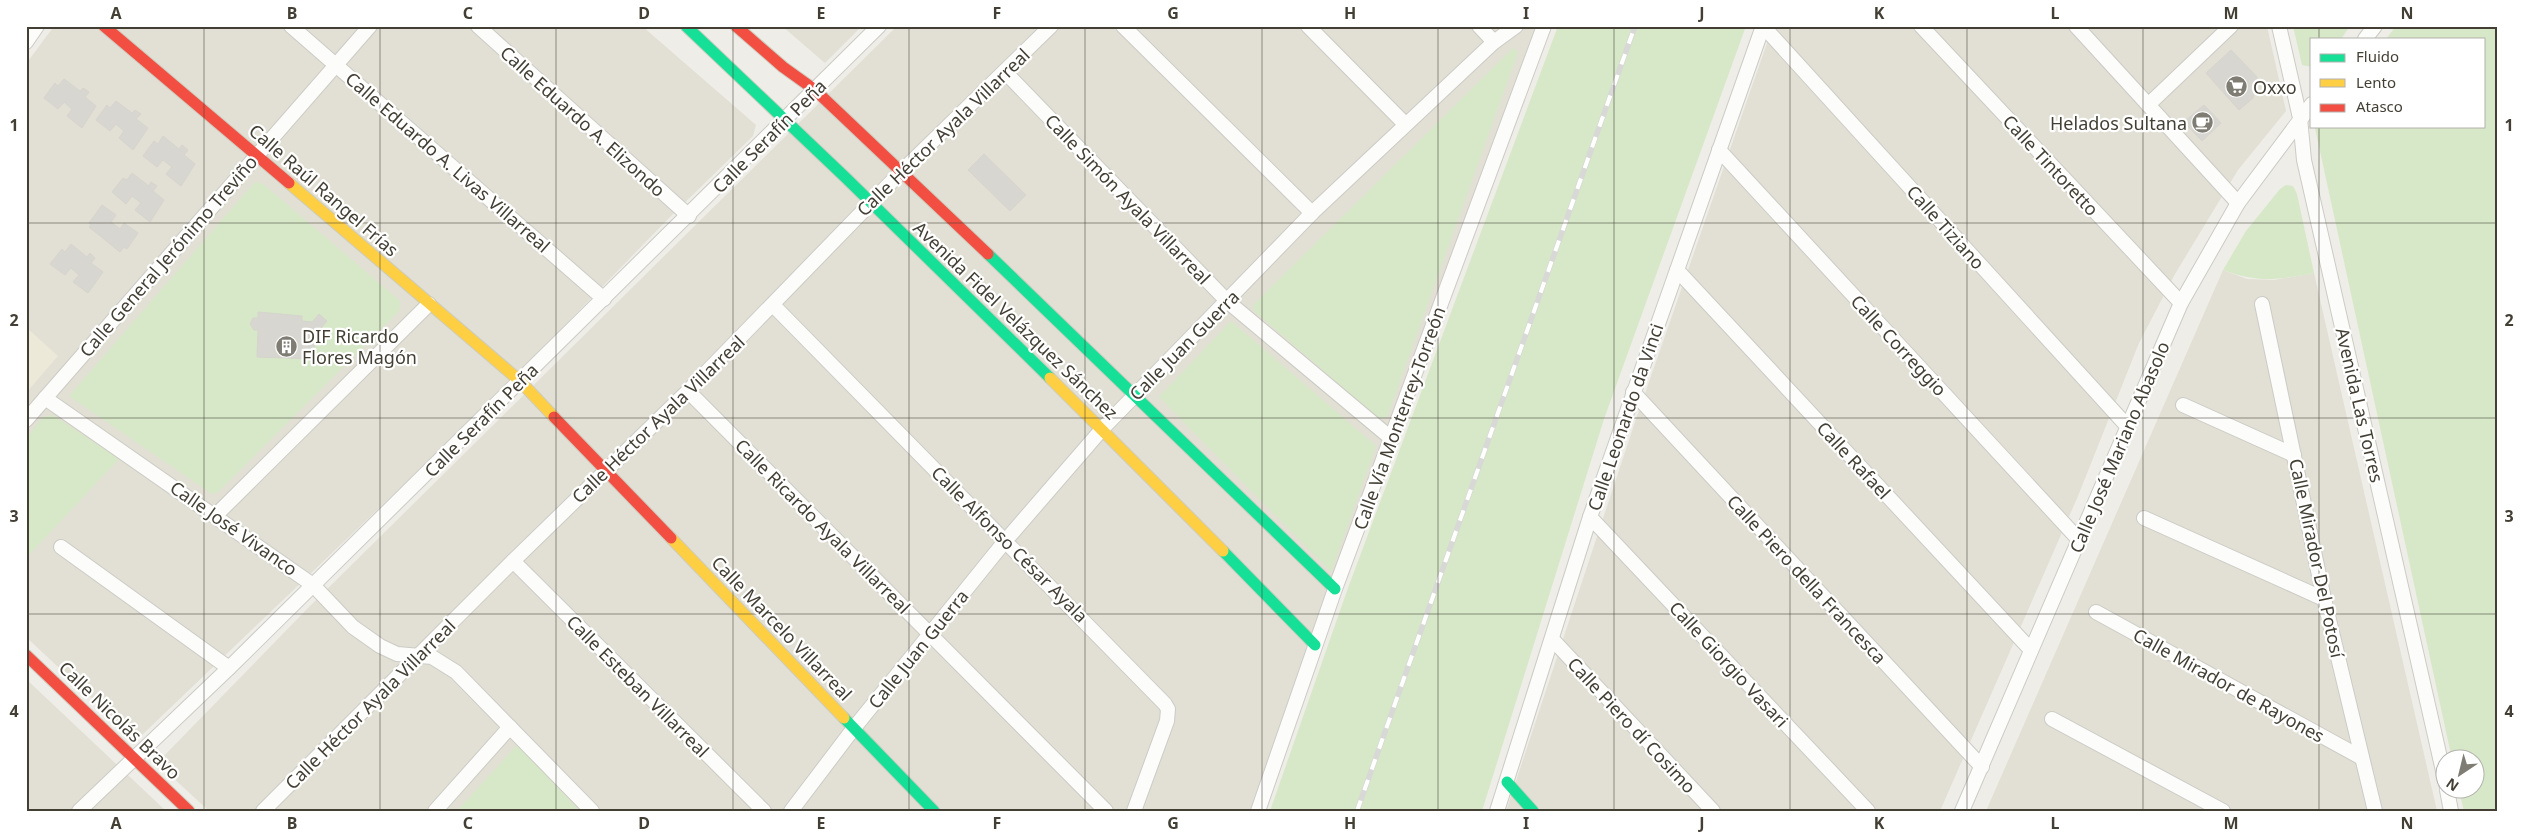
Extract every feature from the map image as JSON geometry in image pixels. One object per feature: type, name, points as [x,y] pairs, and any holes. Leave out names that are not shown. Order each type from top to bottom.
[{"type":"street","points":[[26,42],[37,26]]},
{"type":"street","name":"Calle Raúl Rangel Frías","points":[[104,26],[520,381]]},
{"type":"street","name":"Calle Eduardo A. Livas Villarreal","points":[[291,26],[604,299]]},
{"type":"street","name":"Calle General Jerónimo Treviño","points":[[26,420],[370,26]]},
{"type":"street","name":"Calle Eduardo A. Elizondo","points":[[478,26],[688,216]]},
{"type":"street","name":"Avenida Fidel Velázquez Sánchez","points":[[686,26],[871,202],[1103,428],[1316,645]]},
{"type":"street","name":"Avenida Fidel Velázquez Sánchez","points":[[736,26],[783,67],[815,90],[902,171],[1335,589]]},
{"type":"street","name":"Calle Serafín Peña","points":[[79,811],[314,585],[879,26]]},
{"type":"street","name":"Calle Héctor Ayala Villarreal","points":[[263,811],[605,470],[688,391],[902,171],[1051,26]]},
{"type":"street","points":[[1123,26],[1312,213]]},
{"type":"street","points":[[1308,26],[1405,124]]},
{"type":"street","points":[[1479,26],[1494,42]]},
{"type":"street","name":"Calle Juan Guerra","points":[[791,811],[854,728],[1006,540],[1103,428],[1312,213],[1494,42],[1516,26]]},
{"type":"street","name":"Calle Vía Monterrey-Torreón","points":[[1258,811],[1335,589],[1544,26]]},
{"type":"street","name":"Calle Leonardo da Vinci","points":[[1497,811],[1590,517],[1763,26]]},
{"type":"street","name":"Calle Tiziano","points":[[1763,26],[2128,427]]},
{"type":"street","name":"Calle Tintoretto","points":[[1921,26],[2181,303]]},
{"type":"street","points":[[2076,26],[2238,204]]},
{"type":"street","points":[[2148,105],[2231,26]]},
{"type":"street","name":"Avenida Las Torres","points":[[2279,26],[2300,118],[2304,160],[2438,750]]},
{"type":"street","points":[[2366,38],[2375,26]]},
{"type":"street","name":"Calle Simón Ayala Villarreal","points":[[1005,72],[1228,301],[1392,439]]},
{"type":"street","name":"Calle José Mariano Abasolo","points":[[1962,811],[2181,303],[2238,204],[2310,106]]},
{"type":"street","name":"Calle Correggio","points":[[1719,150],[2080,541]]},
{"type":"street","name":"Calle Rafael","points":[[1677,270],[2031,650]]},
{"type":"street","points":[[216,515],[429,304]]},
{"type":"street","name":"Calle Mirador Del Potosí","points":[[2262,304],[2324,599],[2374,811]]},
{"type":"street","name":"Calle Alfonso César Ayala","points":[[773,305],[1161,698],[1168,710],[1167,721],[1134,811]]},
{"type":"street","name":"Calle Marcelo Villarreal","points":[[520,381],[934,811]]},
{"type":"street","name":"Calle Ricardo Ayala Villarreal","points":[[688,391],[931,633],[1106,811]]},
{"type":"street","name":"Calle Piero della Francesca","points":[[1633,392],[1982,767]]},
{"type":"street","name":"Calle José Vivanco","points":[[45,398],[216,515],[314,585],[345,620],[370,640],[397,654],[432,657],[456,672],[592,811]]},
{"type":"street","points":[[2183,405],[2294,455]]},
{"type":"street","name":"Calle Giorgio Vasari","points":[[1590,517],[1868,811]]},
{"type":"street","points":[[2144,518],[2324,599]]},
{"type":"street","points":[[61,547],[229,668]]},
{"type":"street","name":"Calle Esteban Villarreal","points":[[513,561],[764,811]]},
{"type":"street","name":"Calle Mirador de Rayones","points":[[2096,612],[2362,758]]},
{"type":"street","name":"Calle Piero dí Cosimo","points":[[1552,639],[1713,811]]},
{"type":"street","name":"Calle Nicolás Bravo","points":[[26,655],[189,811]]},
{"type":"street","points":[[2052,719],[2223,811]]},
{"type":"street","points":[[435,811],[510,727]]},
{"type":"street","points":[[1506,782],[1533,811]]},
{"type":"shaded area","points":[[54,26],[642,26],[756,125],[753,136],[669,218],[495,397],[142,735],[131,735],[26,637],[26,64]]},
{"type":"shaded area","points":[[782,26],[862,26],[825,63]]},
{"type":"shaded area","points":[[897,26],[1541,26],[1251,811],[209,811],[157,763],[308,608]]},
{"type":"shaded area","points":[[1773,26],[2267,26],[2286,111],[2238,170],[2175,274],[2139,343],[2078,496],[1940,811],[1506,811],[1634,425]]},
{"type":"shaded area","points":[[2223,270],[2247,279],[2274,280],[2314,273],[2437,811],[1986,811]]},
{"type":"shaded area","points":[[26,327],[58,356],[26,393]]},
{"type":"shaded area","points":[[26,679],[166,811],[26,811]]},
{"type":"green space","points":[[1558,26],[1746,26],[1604,419],[1482,811],[1270,811],[1348,588]]},
{"type":"green space","points":[[2293,26],[2350,26],[2342,38],[2310,38],[2310,67],[2302,65]]},
{"type":"green space","points":[[2396,26],[2497,26],[2497,811],[2464,811],[2461,800],[2486,800],[2486,750],[2450,750],[2315,128],[2486,128],[2486,38],[2387,38]]},
{"type":"green space","points":[[1513,48],[1518,52],[1387,417],[1379,418],[1254,311],[1253,305]]},
{"type":"green space","points":[[255,182],[263,184],[400,301],[399,311],[218,492],[212,494],[69,396]]},
{"type":"green space","points":[[2286,185],[2293,186],[2297,194],[2314,273],[2278,279],[2258,279],[2223,270],[2246,231],[2280,189]]},
{"type":"green space","points":[[1231,321],[1376,446],[1331,572],[1159,397]]},
{"type":"green space","points":[[53,415],[119,459],[26,558],[26,439],[43,417]]},
{"type":"green space","points":[[517,745],[580,811],[457,811]]},
{"type":"building","name":"Oxxo","points":[[2231,50],[2257,77],[2253,98],[2239,110],[2206,73]]},
{"type":"building","points":[[64,79],[80,91],[83,88],[89,92],[85,97],[96,106],[82,128],[67,116],[72,109],[64,102],[58,109],[44,98],[55,83],[58,86]]},
{"type":"building","points":[[116,101],[132,113],[135,110],[141,114],[136,119],[148,128],[133,150],[119,138],[124,131],[116,124],[110,131],[96,120],[107,105],[110,108]]},
{"type":"building","name":"Helados Sultana","points":[[2204,105],[2221,123],[2202,141],[2184,122]]},
{"type":"building","points":[[163,136],[179,149],[182,145],[188,150],[184,155],[195,164],[181,186],[166,174],[172,167],[163,160],[157,167],[143,156],[154,141],[158,144]]},
{"type":"building","points":[[984,154],[1026,195],[1010,211],[968,170]]},
{"type":"building","points":[[132,173],[149,186],[151,182],[157,186],[153,191],[164,200],[150,222],[135,210],[141,203],[132,196],[126,204],[112,192],[123,178],[127,180]]},
{"type":"building","points":[[102,205],[116,215],[111,222],[120,229],[124,223],[138,233],[127,249],[124,247],[120,252],[89,227],[91,225],[89,223]]},
{"type":"building","points":[[71,244],[87,257],[90,253],[95,258],[91,263],[103,272],[88,293],[73,282],[79,275],[71,268],[65,275],[50,264],[62,249],[65,252]]},
{"type":"building","name":"DIF Ricardo Flores Magón","points":[[258,312],[302,316],[302,321],[312,322],[319,314],[327,321],[315,335],[314,359],[257,357],[258,330],[254,330],[250,324],[253,318],[258,318]]},
{"type":"railway","points":[[1357,811],[1635,26]]},
{"type":"traffic: fast","points":[[686,26],[846,178],[1050,378]]},
{"type":"traffic: fast","points":[[988,254],[1335,589]]},
{"type":"traffic: fast","points":[[1223,551],[1315,645]]},
{"type":"traffic: fast","points":[[844,718],[934,811]]},
{"type":"traffic: fast","points":[[1507,782],[1533,811]]},
{"type":"traffic: slow","points":[[289,183],[520,381],[554,417]]},
{"type":"traffic: slow","points":[[1050,378],[1223,551]]},
{"type":"traffic: slow","points":[[671,538],[844,718]]},
{"type":"traffic: jam","points":[[104,26],[289,183]]},
{"type":"traffic: jam","points":[[736,26],[783,67],[815,90],[988,254]]},
{"type":"traffic: jam","points":[[554,417],[671,538]]},
{"type":"traffic: jam","points":[[26,655],[189,811]]},
{"type":"place","name":"Oxxo","points":[[2237,87]]},
{"type":"place","name":"Helados Sultana","points":[[2203,123]]},
{"type":"place","name":"DIF Ricardo Flores Magón","points":[[286,346]]}]
